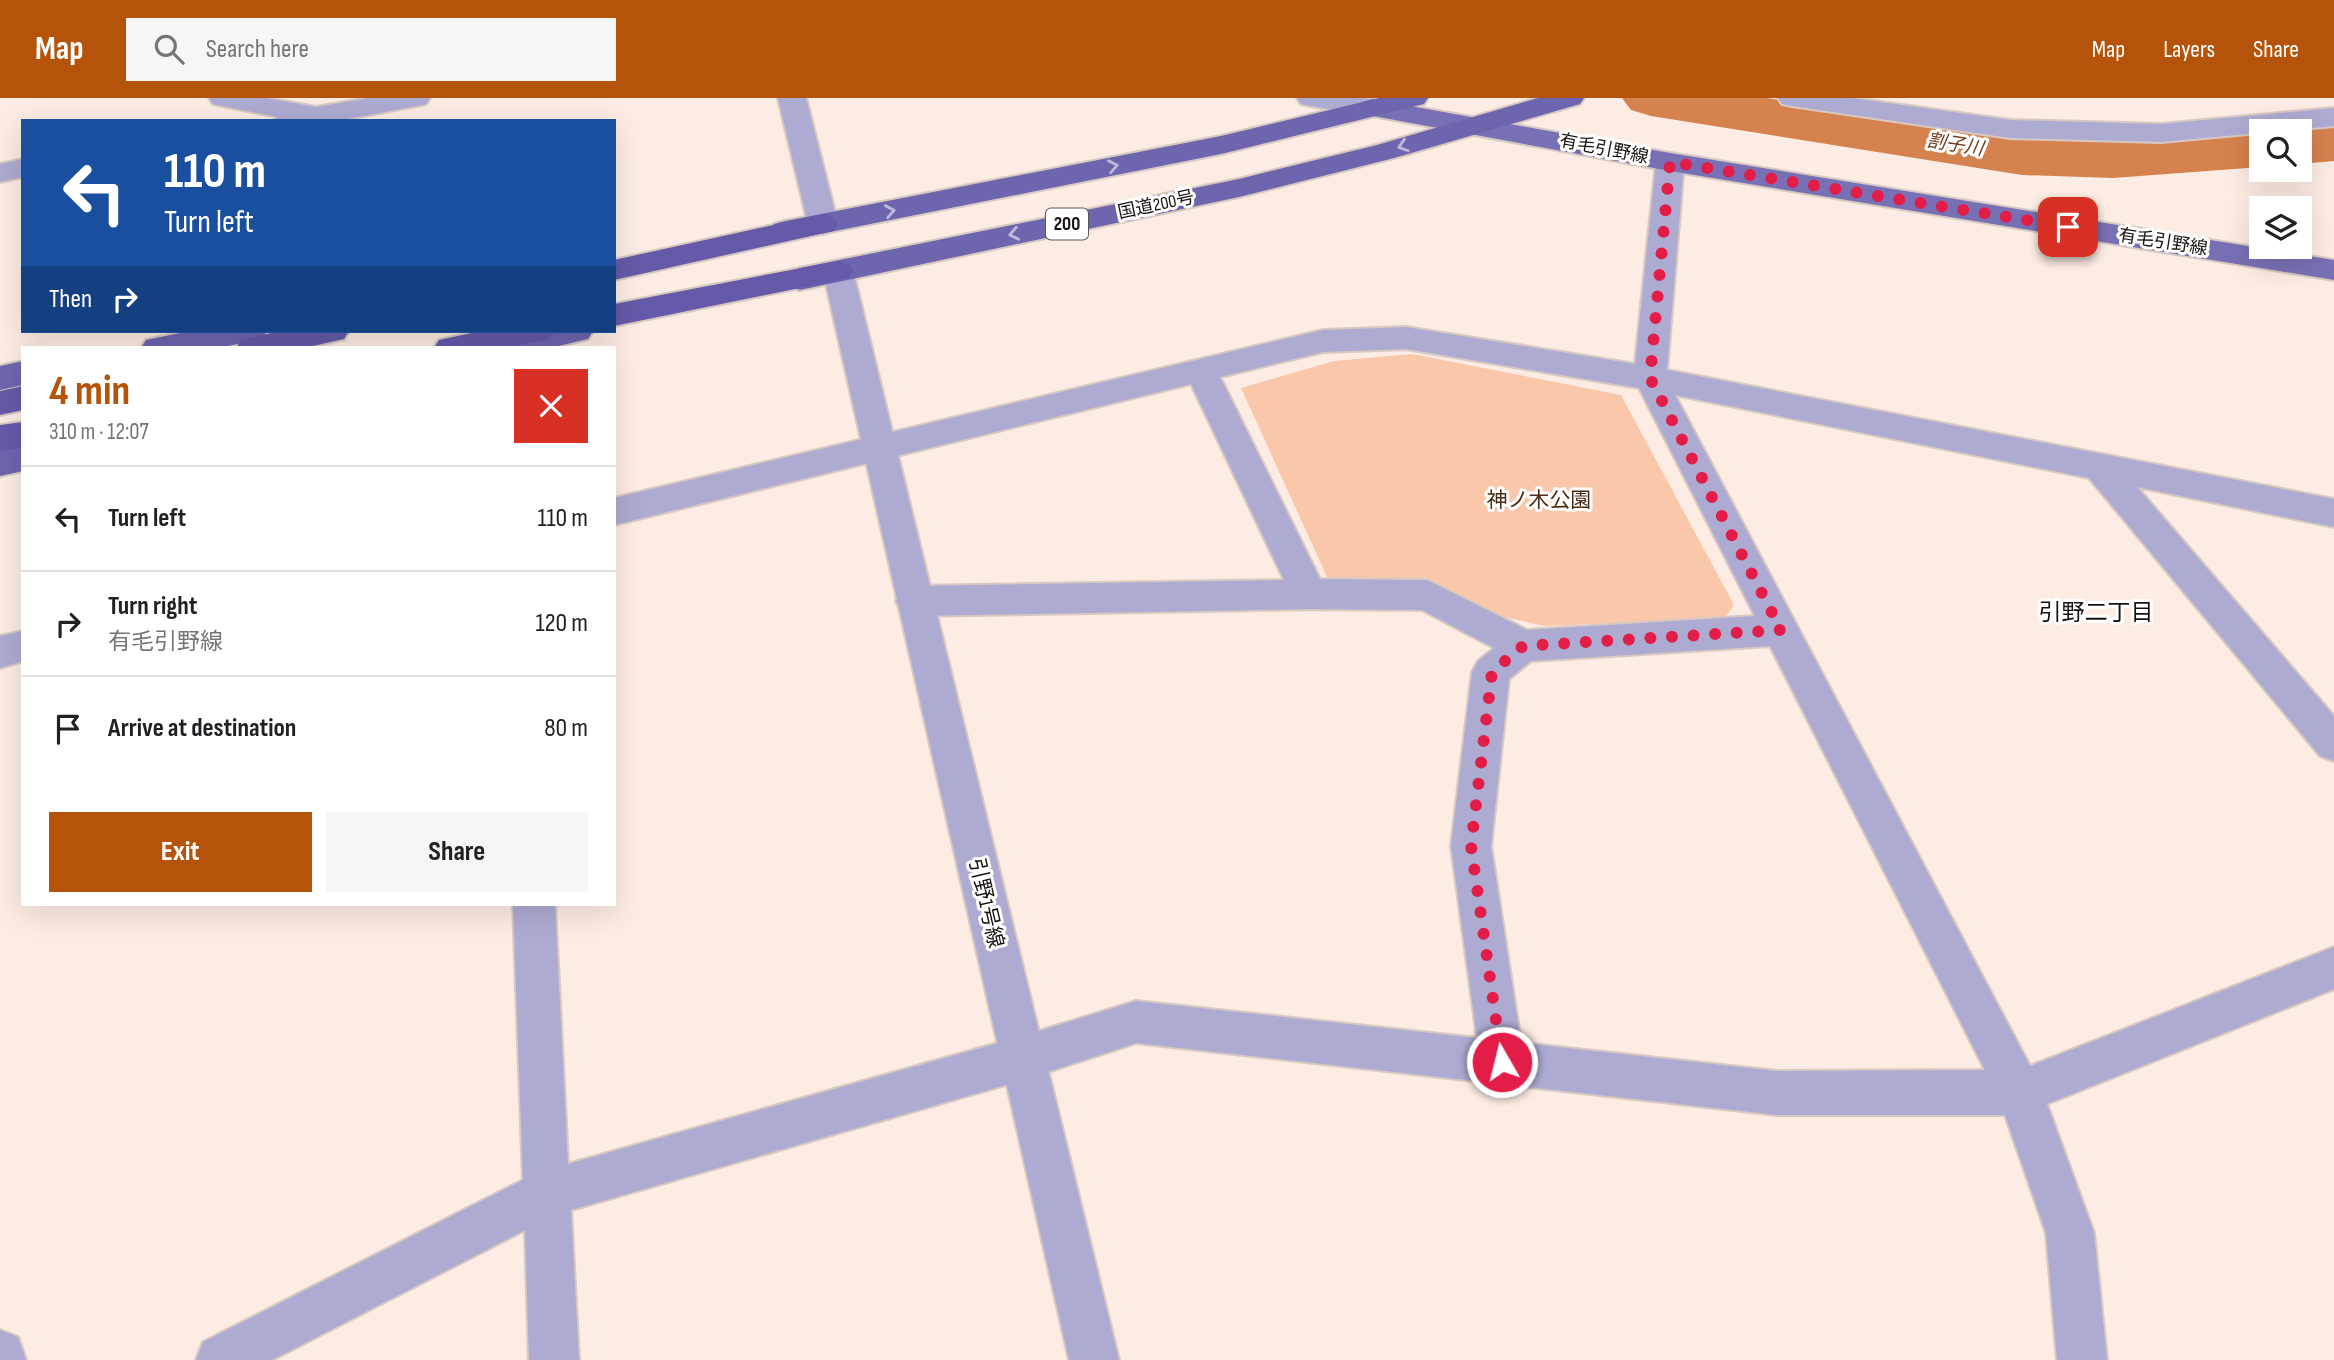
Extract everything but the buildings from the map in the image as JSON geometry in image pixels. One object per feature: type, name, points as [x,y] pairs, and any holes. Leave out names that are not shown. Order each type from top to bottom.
[{"type":"highway","name":"200","points":[[616,263],[1222,145],[1414,98]]},
{"type":"highway","name":"国道200号","points":[[616,322],[838,271],[1239,188],[1384,152],[1570,98]]},
{"type":"highway","points":[[616,270],[823,224]]},
{"type":"highway","name":"200","points":[[616,315],[838,271]]},
{"type":"highway","points":[[168,346],[240,333]]},
{"type":"highway","points":[[262,346],[323,333]]},
{"type":"highway","points":[[460,346],[527,333]]},
{"type":"highway","points":[[509,346],[568,333]]},
{"type":"highway","points":[[0,378],[21,373]]},
{"type":"highway","points":[[0,403],[21,398]]},
{"type":"highway","points":[[0,438],[21,434]]},
{"type":"highway","points":[[0,463],[21,458]]},
{"type":"main road","name":"有毛引野線","points":[[1372,108],[1670,162],[2334,270]]},
{"type":"street","points":[[223,98],[316,116]]},
{"type":"street","points":[[299,119],[416,98]]},
{"type":"street","points":[[792,98],[823,224]]},
{"type":"street","points":[[1311,98],[1372,108]]},
{"type":"street","points":[[1792,98],[2010,130],[2161,133],[2334,117]]},
{"type":"street","points":[[1670,162],[1650,378],[2020,1092],[2070,1233],[2082,1360]]},
{"type":"street","points":[[0,173],[21,168]]},
{"type":"street","name":"引野1号線","points":[[838,271],[1094,1360]]},
{"type":"street","points":[[616,512],[1323,341],[1406,338],[1650,378],[2334,513]]},
{"type":"street","points":[[1202,371],[1309,594]]},
{"type":"street","points":[[2098,465],[2334,744]]},
{"type":"street","points":[[914,601],[1309,594],[1427,595],[1523,646],[1781,630]]},
{"type":"street","points":[[1502,1062],[1471,846],[1492,672],[1523,646]]},
{"type":"street","points":[[0,652],[21,647]]},
{"type":"street","points":[[534,906],[554,1360]]},
{"type":"street","points":[[221,1360],[547,1194],[1023,1058],[1136,1021],[1777,1093],[2020,1092],[2334,968]]},
{"type":"green space","name":"神ノ木公園","points":[[1412,354],[1621,395],[1734,605],[1724,619],[1545,626],[1499,616],[1427,578],[1328,579],[1241,388],[1334,361]]},
{"type":"waterway","name":"割子川","points":[[1651,98],[2022,156],[2113,159],[2249,149]]},
{"type":"waterway","name":"割子川","points":[[2312,144],[2334,142]]},
{"type":"district","name":"引野二丁目","points":[[2096,613]]},
{"type":"route","points":[[1502,1062],[1471,846],[1492,672],[1523,646],[1781,630],[1650,378],[1670,162],[2068,227]]}]
